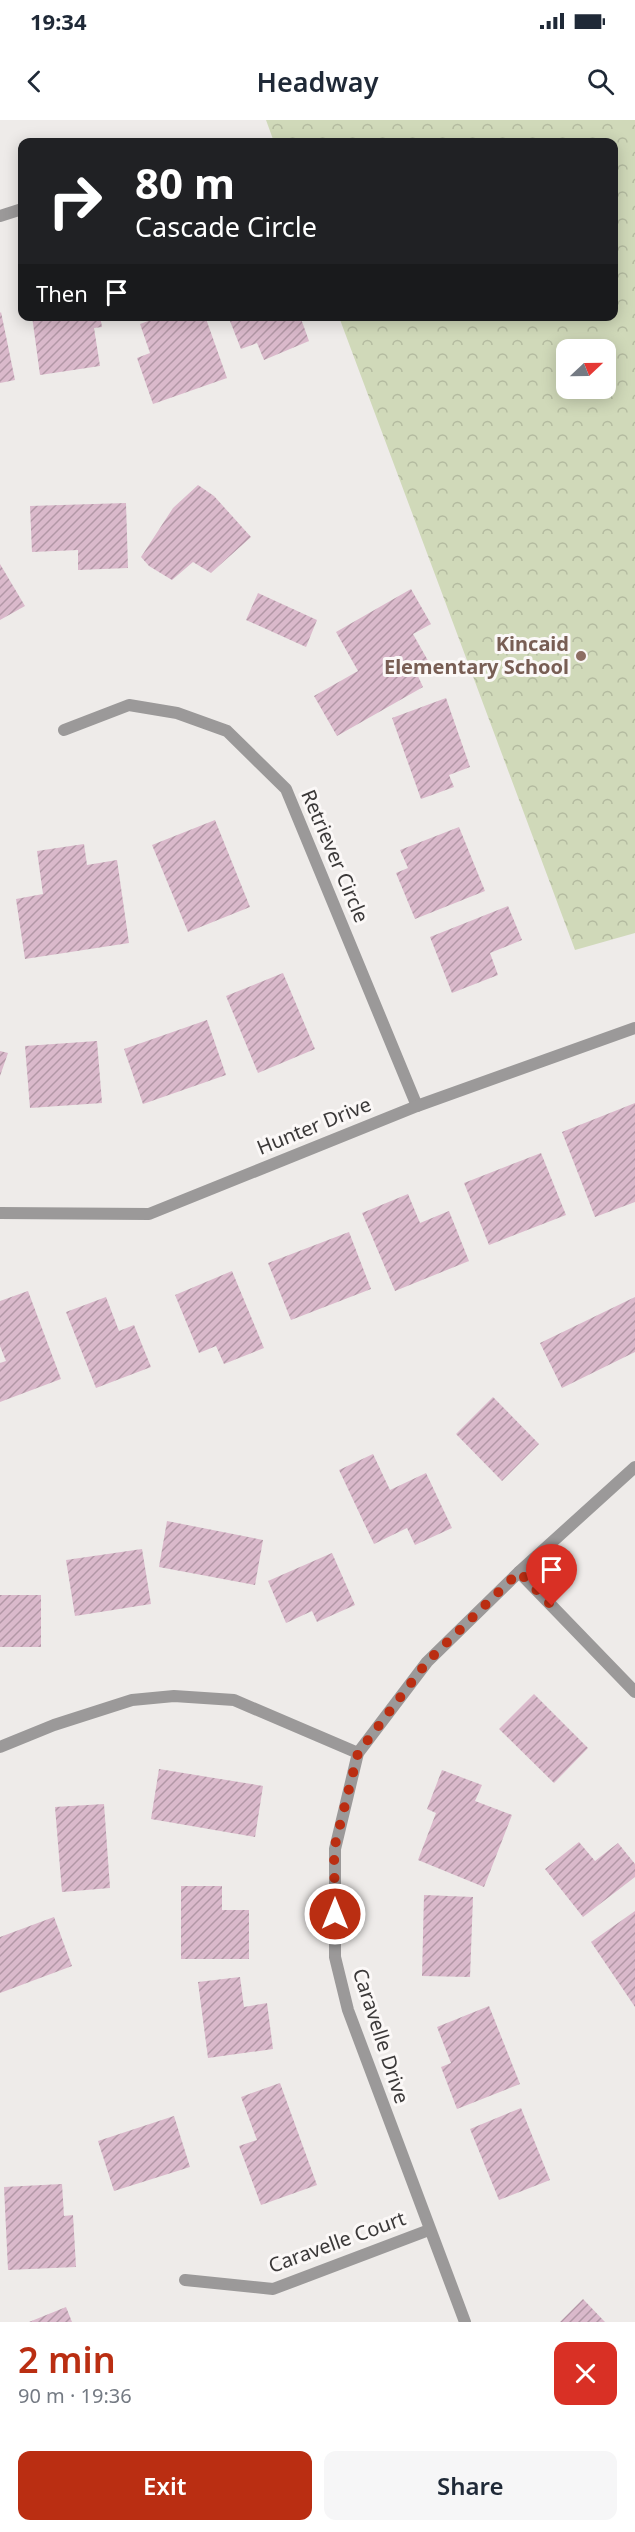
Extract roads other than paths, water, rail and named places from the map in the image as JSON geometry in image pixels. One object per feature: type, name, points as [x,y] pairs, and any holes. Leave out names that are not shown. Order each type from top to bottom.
[{"type":"street","points":[[0,216],[18,210]]},
{"type":"street","name":"Retriever Circle","points":[[64,730],[129,705],[177,714],[227,731],[286,789],[417,1106]]},
{"type":"street","name":"Hunter Drive","points":[[0,1213],[149,1214],[417,1106],[635,1028]]},
{"type":"street","name":"Caravelle Drive","points":[[465,2322],[348,2010],[335,1956],[334,1849],[358,1753],[427,1662],[519,1572],[635,1467]]},
{"type":"street","points":[[519,1572],[635,1692]]},
{"type":"street","points":[[0,1747],[54,1725],[132,1700],[174,1696],[234,1700],[358,1753]]},
{"type":"street","name":"Caravelle Court","points":[[185,2280],[273,2289],[429,2230]]},
{"type":"place","name":"Kincaid Elementary School","points":[[581,656]]}]
